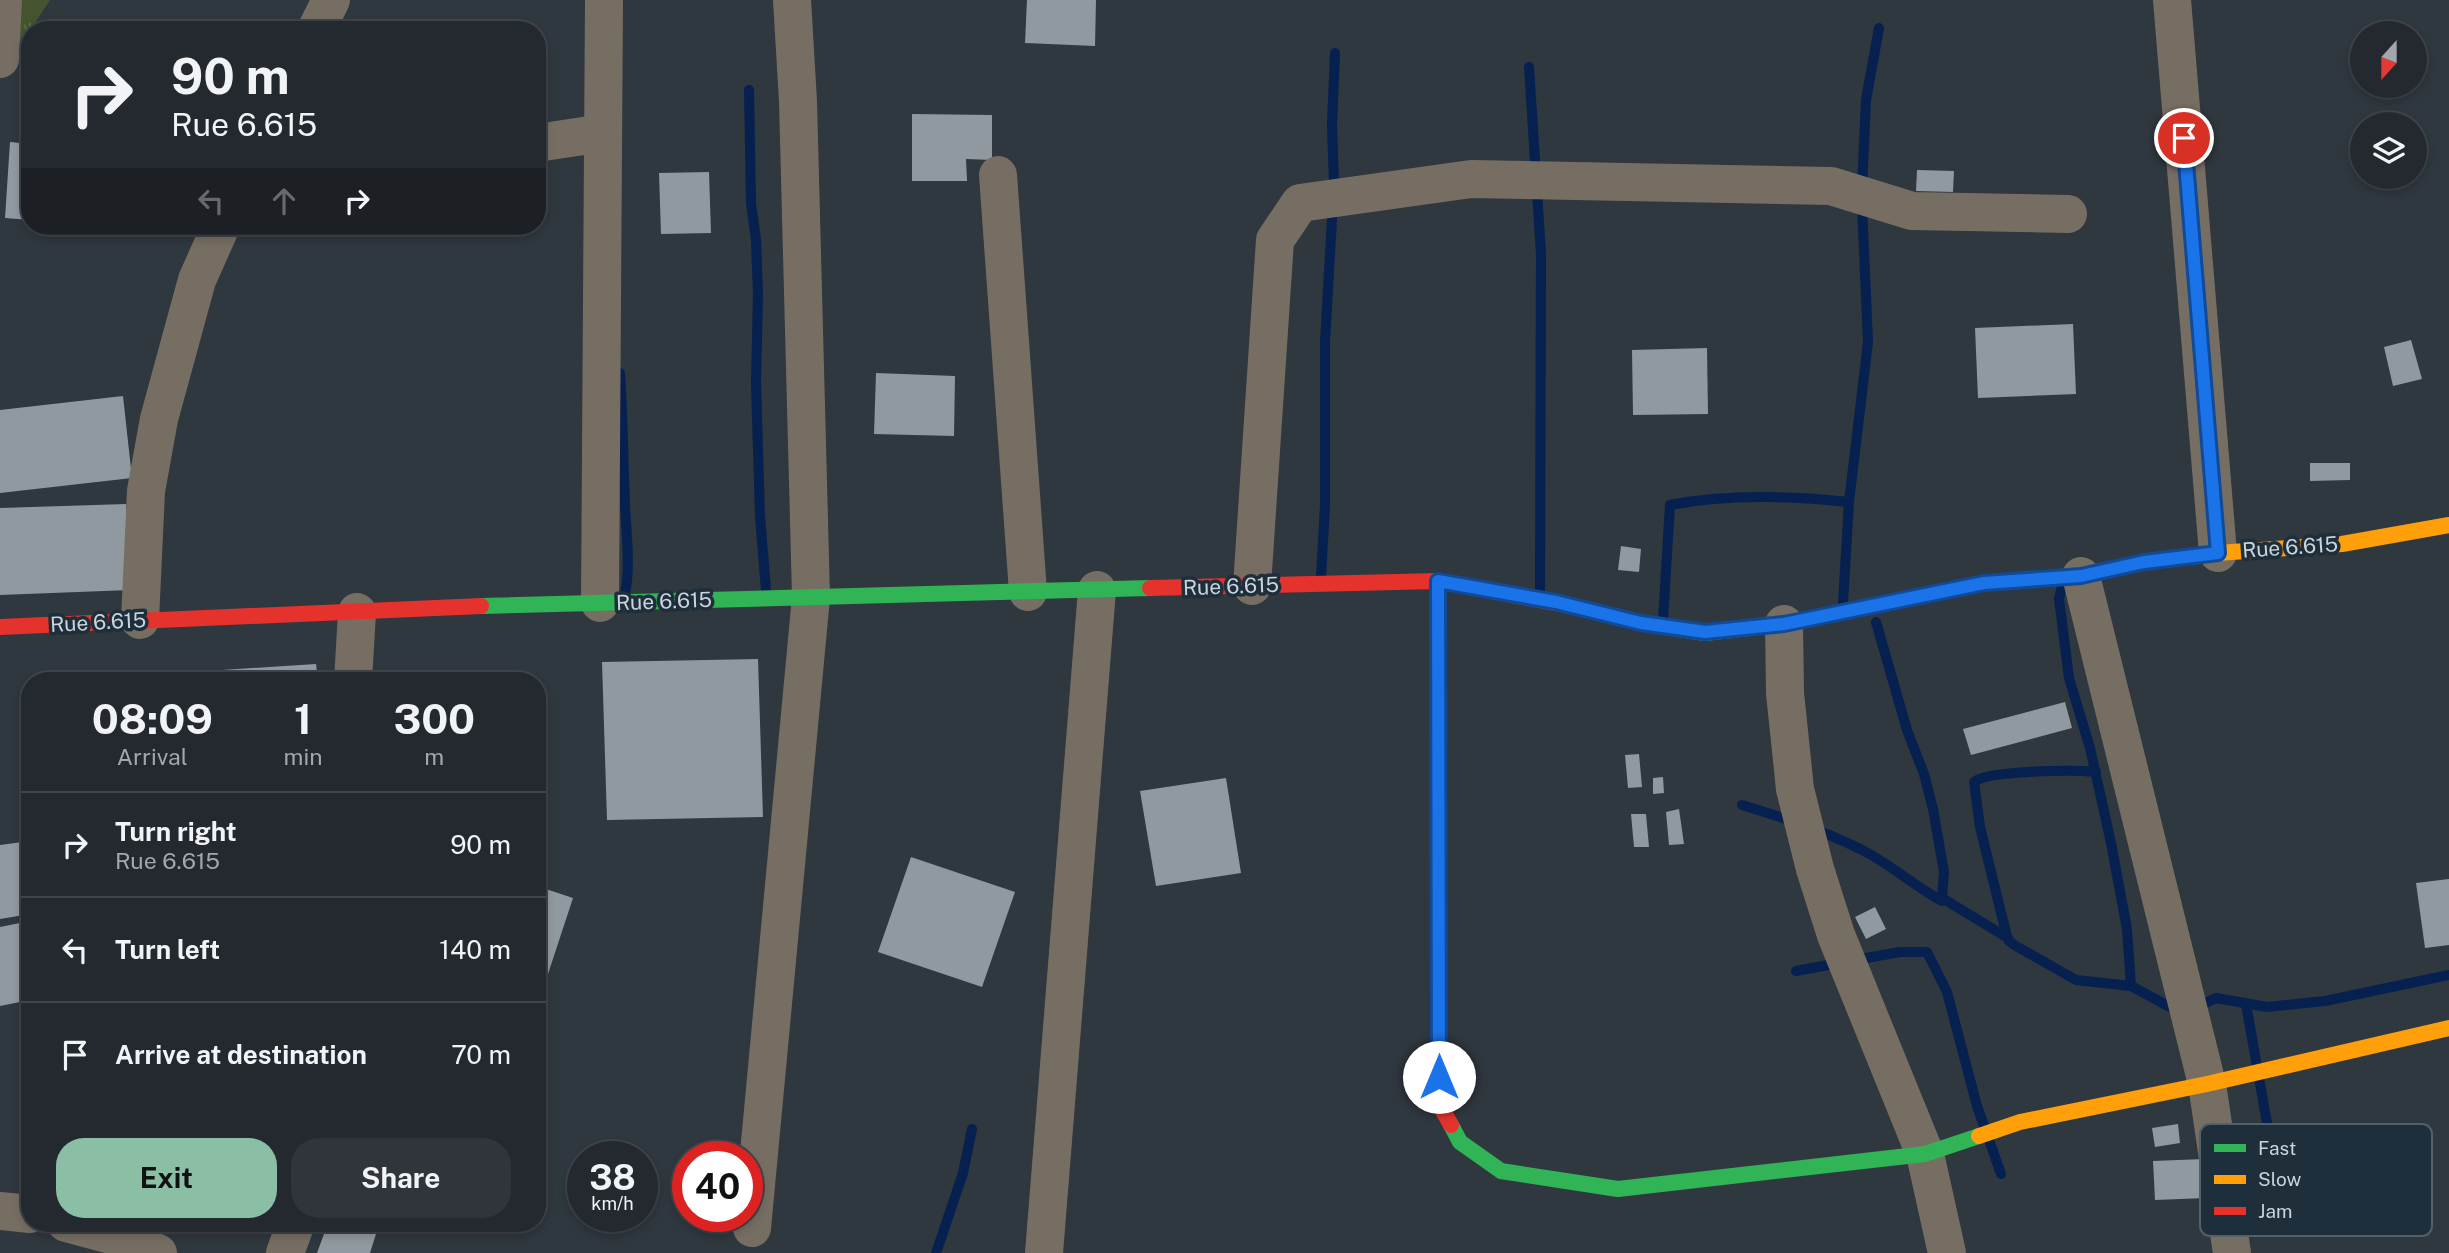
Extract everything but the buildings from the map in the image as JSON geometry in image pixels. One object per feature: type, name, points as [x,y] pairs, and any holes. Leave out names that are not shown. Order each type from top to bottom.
[{"type":"street","points":[[0,59],[3,0]]},
{"type":"street","points":[[320,21],[331,0]]},
{"type":"street","points":[[600,603],[604,0]]},
{"type":"street","points":[[760,1141],[811,597],[799,115],[792,0]]},
{"type":"street","points":[[2172,0],[2218,553]]},
{"type":"street","points":[[546,142],[603,133]]},
{"type":"street","points":[[998,175],[1028,592]]},
{"type":"street","points":[[1252,586],[1275,240],[1300,203],[1471,179],[1831,186],[1912,211],[2068,214]]},
{"type":"street","points":[[140,620],[146,491],[159,419],[197,281],[217,235]]},
{"type":"street","name":"Rue 6.615","points":[[0,627],[600,603],[1438,581],[1556,602],[1641,623],[1705,632],[1784,624],[1984,583],[2081,576],[2144,562],[2218,553],[2342,544],[2449,525]]},
{"type":"street","points":[[2081,576],[2207,1084],[2213,1124]]},
{"type":"street","points":[[1438,581],[1439,1104],[1460,1142],[1501,1171],[1618,1189],[1924,1154],[2020,1122],[2207,1084],[2449,1028]]},
{"type":"street","points":[[1044,1253],[1097,590]]},
{"type":"street","points":[[353,672],[357,612]]},
{"type":"street","points":[[1784,624],[1785,693],[1795,789],[1815,869],[1836,935],[1924,1154],[1947,1253]]},
{"type":"street","points":[[0,1211],[21,1213]]},
{"type":"street","points":[[100,1232],[158,1253]]},
{"type":"street","points":[[285,1253],[293,1232]]},
{"type":"green space","points":[[0,0],[50,0],[36,21],[21,21],[21,44],[0,76]]},
{"type":"waterway","points":[[1862,189],[1866,100],[1879,28]]},
{"type":"waterway","points":[[1321,577],[1325,505],[1325,342],[1334,184],[1332,125],[1335,53]]},
{"type":"waterway","points":[[1529,67],[1541,254],[1540,590]]},
{"type":"waterway","points":[[749,90],[751,203],[756,240],[758,294],[756,383],[760,516],[766,590]]},
{"type":"waterway","points":[[1843,603],[1849,502],[1868,342],[1862,205]]},
{"type":"waterway","points":[[620,373],[628,560],[625,594]]},
{"type":"waterway","points":[[1663,620],[1670,505],[1691,501],[1759,497],[1849,502]]},
{"type":"waterway","points":[[2061,590],[2059,599],[2069,678],[2090,748],[2111,843],[2127,929],[2131,986]]},
{"type":"waterway","points":[[1876,622],[1933,809],[1944,872],[1942,898]]},
{"type":"waterway","points":[[2007,937],[1980,827],[1974,782],[2013,773],[2096,772]]},
{"type":"waterway","points":[[1742,805],[1796,822]]},
{"type":"waterway","points":[[1814,829],[1873,856],[1933,896],[1942,901],[1942,898],[2007,937],[2016,946],[2076,980],[2131,986],[2170,1007],[2180,1009]]},
{"type":"waterway","points":[[1855,960],[1900,952],[1927,952],[1947,992],[1977,1106],[2001,1174]]},
{"type":"waterway","points":[[1796,971],[1839,963]]},
{"type":"waterway","points":[[2195,1008],[2216,998],[2267,1007],[2325,1001],[2449,975]]},
{"type":"waterway","points":[[2246,1004],[2267,1124]]},
{"type":"waterway","points":[[936,1253],[963,1173],[972,1129]]},
{"type":"traffic: fast","points":[[1576,607],[1641,623],[1705,633],[1784,624],[1984,583],[2064,577]]},
{"type":"traffic: fast","points":[[481,606],[1150,588]]},
{"type":"traffic: fast","points":[[1451,1125],[1460,1142],[1501,1171],[1618,1189],[1925,1154],[1979,1136]]},
{"type":"traffic: slow","points":[[2064,577],[2081,576],[2144,562],[2218,553],[2342,544],[2449,525]]},
{"type":"traffic: slow","points":[[1438,581],[1439,865]]},
{"type":"traffic: slow","points":[[1979,1136],[2020,1122],[2207,1084],[2449,1028]]},
{"type":"traffic: jam","points":[[1150,588],[1438,581],[1576,607]]},
{"type":"traffic: jam","points":[[0,627],[481,606]]},
{"type":"traffic: jam","points":[[1439,865],[1439,1104],[1451,1125]]},
{"type":"route","points":[[1439,1077],[1438,581],[1556,602],[1641,623],[1705,632],[1784,624],[1984,583],[2081,576],[2144,562],[2218,553],[2184,138]]}]
